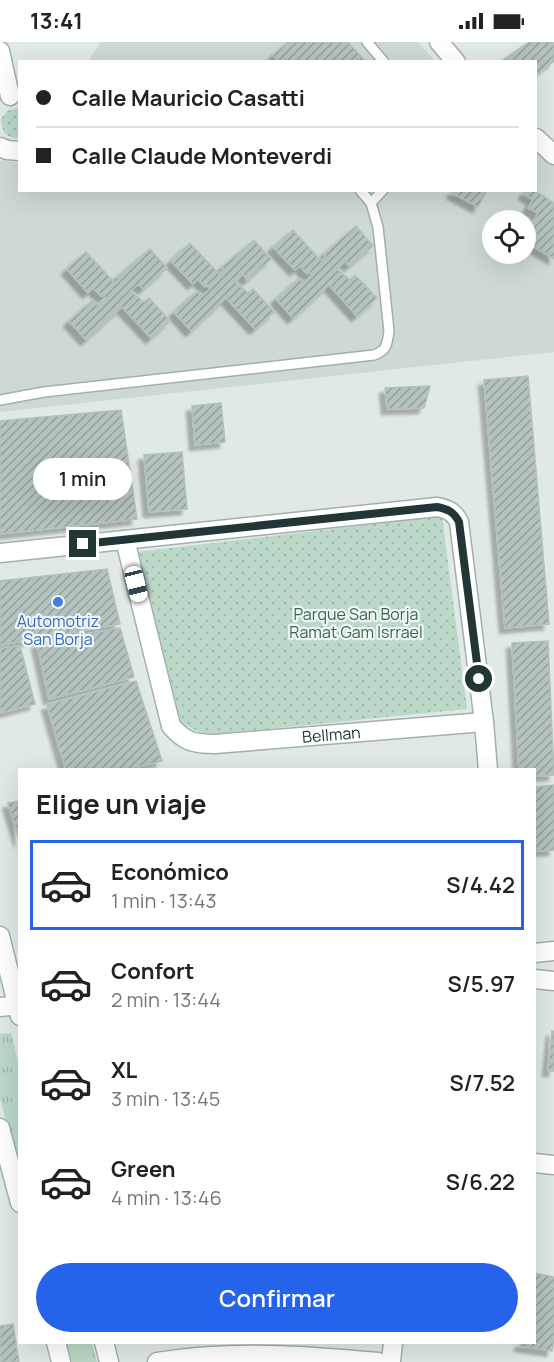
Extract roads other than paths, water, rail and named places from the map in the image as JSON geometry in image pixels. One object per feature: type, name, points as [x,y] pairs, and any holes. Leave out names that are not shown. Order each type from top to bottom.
[{"type":"street","points":[[439,42],[454,60]]},
{"type":"street","points":[[0,51],[10,97]]},
{"type":"street","points":[[537,139],[554,155]]},
{"type":"street","points":[[0,147],[18,151]]},
{"type":"street","points":[[0,553],[437,507],[455,514],[459,522],[488,768]]},
{"type":"street","name":"Bellman","points":[[125,540],[171,726],[181,737],[197,744],[215,744],[484,722]]},
{"type":"street","points":[[0,936],[14,1008]]},
{"type":"street","points":[[536,952],[554,951]]},
{"type":"street","points":[[536,979],[554,981]]},
{"type":"street","points":[[0,1128],[18,1196]]},
{"type":"street","points":[[536,1163],[554,1165]]},
{"type":"street","points":[[56,1344],[61,1362]]},
{"type":"street","points":[[104,1344],[109,1362]]},
{"type":"street","points":[[391,1362],[393,1344]]},
{"type":"street","points":[[157,1362],[228,1356],[279,1355],[378,1362]]},
{"type":"lane","points":[[367,42],[382,60]]},
{"type":"lane","points":[[0,400],[44,392],[374,355],[384,351],[387,348],[389,331],[378,227],[371,203],[362,192]]},
{"type":"lane","points":[[371,203],[380,192]]},
{"type":"place","name":"Automotriz San Borja","points":[[58,602]]},
{"type":"park label","name":"Parque San Borja Ramat Gam Isrrael","points":[[356,623]]}]
